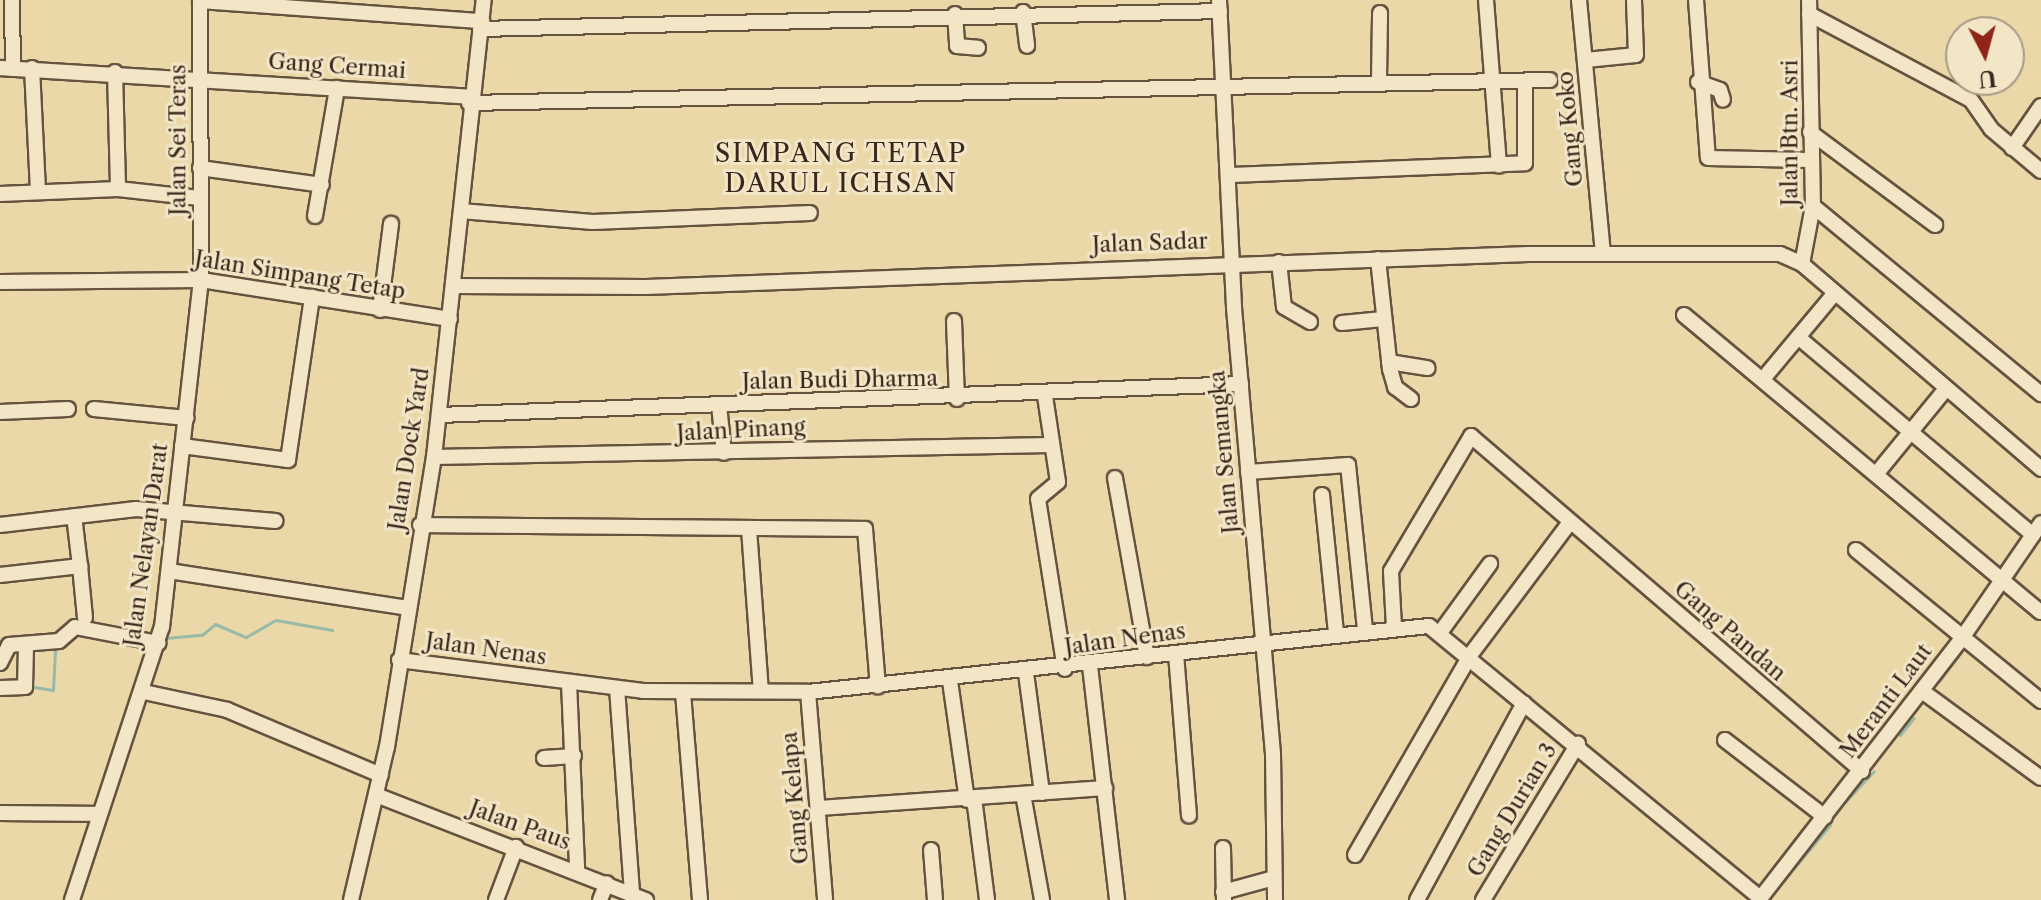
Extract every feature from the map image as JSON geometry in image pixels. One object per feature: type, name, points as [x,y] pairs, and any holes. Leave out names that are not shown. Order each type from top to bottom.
[{"type":"street","points":[[6,68],[12,0]]},
{"type":"street","points":[[200,0],[481,25],[947,9],[1023,12],[1220,5]]},
{"type":"street","name":"Jalan Sei Teras","points":[[200,0],[201,280]]},
{"type":"street","name":"Jalan Dock Yard","points":[[351,900],[381,775],[420,525],[434,457],[453,286],[467,211],[484,0]]},
{"type":"street","points":[[1486,0],[1499,165]]},
{"type":"street","name":"Gang Koko","points":[[1579,0],[1603,254]]},
{"type":"street","points":[[1586,60],[1636,55],[1634,0]]},
{"type":"street","points":[[1696,0],[1698,82],[1712,161],[1809,160]]},
{"type":"street","name":"Jalan Semangka","points":[[1220,5],[1232,175],[1241,384],[1263,645],[1275,900]]},
{"type":"street","points":[[1809,7],[1971,100],[2012,148],[2041,171]]},
{"type":"street","name":"Jalan Btn. Asri","points":[[1802,264],[1813,206],[1809,160],[1809,7]]},
{"type":"street","points":[[947,9],[957,46],[978,48]]},
{"type":"street","points":[[1023,12],[1027,46]]},
{"type":"street","points":[[1379,80],[1380,13]]},
{"type":"street","name":"Gang Cermai","points":[[6,68],[115,72],[503,103],[1379,80],[1550,80]]},
{"type":"street","points":[[32,68],[38,189]]},
{"type":"street","points":[[115,72],[118,189]]},
{"type":"street","points":[[1232,175],[1499,165],[1529,159],[1525,82]]},
{"type":"street","points":[[1698,82],[1720,90],[1723,100]]},
{"type":"street","points":[[315,216],[337,88]]},
{"type":"street","points":[[2012,148],[2041,106]]},
{"type":"street","points":[[1810,132],[1935,225]]},
{"type":"street","points":[[200,168],[322,185]]},
{"type":"street","points":[[0,194],[38,189],[118,189],[200,198]]},
{"type":"street","points":[[1813,206],[2041,394]]},
{"type":"street","points":[[467,211],[593,222],[810,213]]},
{"type":"street","points":[[380,310],[391,224]]},
{"type":"street","name":"Jalan Sadar","points":[[453,286],[646,287],[1234,262],[1760,252],[1802,264],[1945,390],[2041,469]]},
{"type":"street","points":[[1378,259],[1389,362],[1395,387],[1411,399]]},
{"type":"street","points":[[1279,262],[1284,307],[1310,322]]},
{"type":"street","name":"Jalan Simpang Tetap","points":[[0,282],[201,280],[450,319]]},
{"type":"street","name":"Jalan Nelayan Darat","points":[[72,900],[99,814],[144,692],[159,636],[176,513],[201,280]]},
{"type":"street","points":[[1763,379],[1835,293]]},
{"type":"street","points":[[182,446],[288,460],[312,297]]},
{"type":"street","points":[[1684,315],[2041,612]]},
{"type":"street","points":[[1342,323],[1383,319]]},
{"type":"street","points":[[954,321],[957,399]]},
{"type":"street","points":[[1798,337],[1911,432],[2037,529]]},
{"type":"street","points":[[1389,362],[1428,368]]},
{"type":"street","name":"Jalan Budi Dharma","points":[[439,415],[1045,396],[1241,384]]},
{"type":"street","points":[[1877,473],[1945,390]]},
{"type":"street","points":[[1045,396],[1058,485],[1038,499],[1065,669]]},
{"type":"street","points":[[719,405],[724,453]]},
{"type":"street","points":[[0,412],[68,409]]},
{"type":"street","points":[[94,409],[187,418]]},
{"type":"street","name":"Gang Pandan","points":[[1394,627],[1391,571],[1468,437],[1862,771]]},
{"type":"street","name":"Jalan Pinang","points":[[434,457],[1050,445]]},
{"type":"street","points":[[1248,472],[1347,463],[1365,630]]},
{"type":"street","points":[[1115,478],[1147,657]]},
{"type":"street","points":[[1322,495],[1336,634]]},
{"type":"street","points":[[0,525],[106,512],[176,513],[275,521]]},
{"type":"street","points":[[2,662],[7,647],[61,640],[77,624],[80,566],[74,516]]},
{"type":"street","points":[[1355,855],[1471,654],[1570,522]]},
{"type":"street","points":[[420,525],[867,530],[878,686]]},
{"type":"street","points":[[749,529],[761,691]]},
{"type":"street","name":"Meranti Laut","points":[[1759,899],[1862,771],[1960,641],[1998,579],[2037,529]]},
{"type":"street","points":[[1856,550],[1960,641],[2041,701]]},
{"type":"street","points":[[1490,564],[1442,630],[1524,703],[1578,744],[1759,899]]},
{"type":"street","points":[[0,575],[80,566]]},
{"type":"street","points":[[169,571],[409,608]]},
{"type":"street","points":[[77,624],[159,636]]},
{"type":"street","name":"Jalan Nenas","points":[[399,660],[617,688],[683,693],[808,692],[1065,669],[1394,627],[1442,630]]},
{"type":"street","points":[[2,688],[25,683],[26,646]]},
{"type":"street","points":[[1176,654],[1189,815]]},
{"type":"street","points":[[1090,666],[1117,900]]},
{"type":"street","points":[[1026,673],[1042,793]]},
{"type":"street","points":[[950,681],[987,900]]},
{"type":"street","points":[[569,683],[577,869]]},
{"type":"street","points":[[617,688],[632,893]]},
{"type":"street","points":[[1922,691],[2041,778]]},
{"type":"street","points":[[144,692],[243,716],[381,775]]},
{"type":"street","name":"Gang Kelapa","points":[[808,692],[825,900]]},
{"type":"street","points":[[683,693],[700,900]]},
{"type":"street","points":[[1417,900],[1524,703]]},
{"type":"street","points":[[1725,740],[1825,817]]},
{"type":"street","name":"Gang Durian 3","points":[[1483,900],[1578,744]]},
{"type":"street","points":[[544,758],[574,756]]},
{"type":"street","points":[[819,808],[1105,788]]},
{"type":"street","points":[[1023,794],[1042,900]]},
{"type":"street","name":"Jalan Paus","points":[[376,795],[577,869],[646,900]]},
{"type":"street","points":[[0,813],[99,814]]},
{"type":"street","points":[[496,900],[516,847]]},
{"type":"street","points":[[1223,848],[1224,896],[1274,878]]},
{"type":"street","points":[[931,850],[935,900]]},
{"type":"street","points":[[600,900],[607,883]]},
{"type":"waterway","points":[[2011,580],[2017,572]]},
{"type":"waterway","points":[[165,638],[202,635],[215,624],[246,637],[276,620],[332,630]]},
{"type":"waterway","points":[[28,686],[53,690],[55,650],[72,637]]},
{"type":"waterway","points":[[1939,681],[1961,652]]},
{"type":"waterway","points":[[1900,735],[1914,718]]},
{"type":"waterway","points":[[1845,802],[1874,771]]},
{"type":"waterway","points":[[1783,881],[1830,825]]},
{"type":"district","name":"SIMPANG TETAP DARUL ICHSAN","points":[[841,169]]}]
